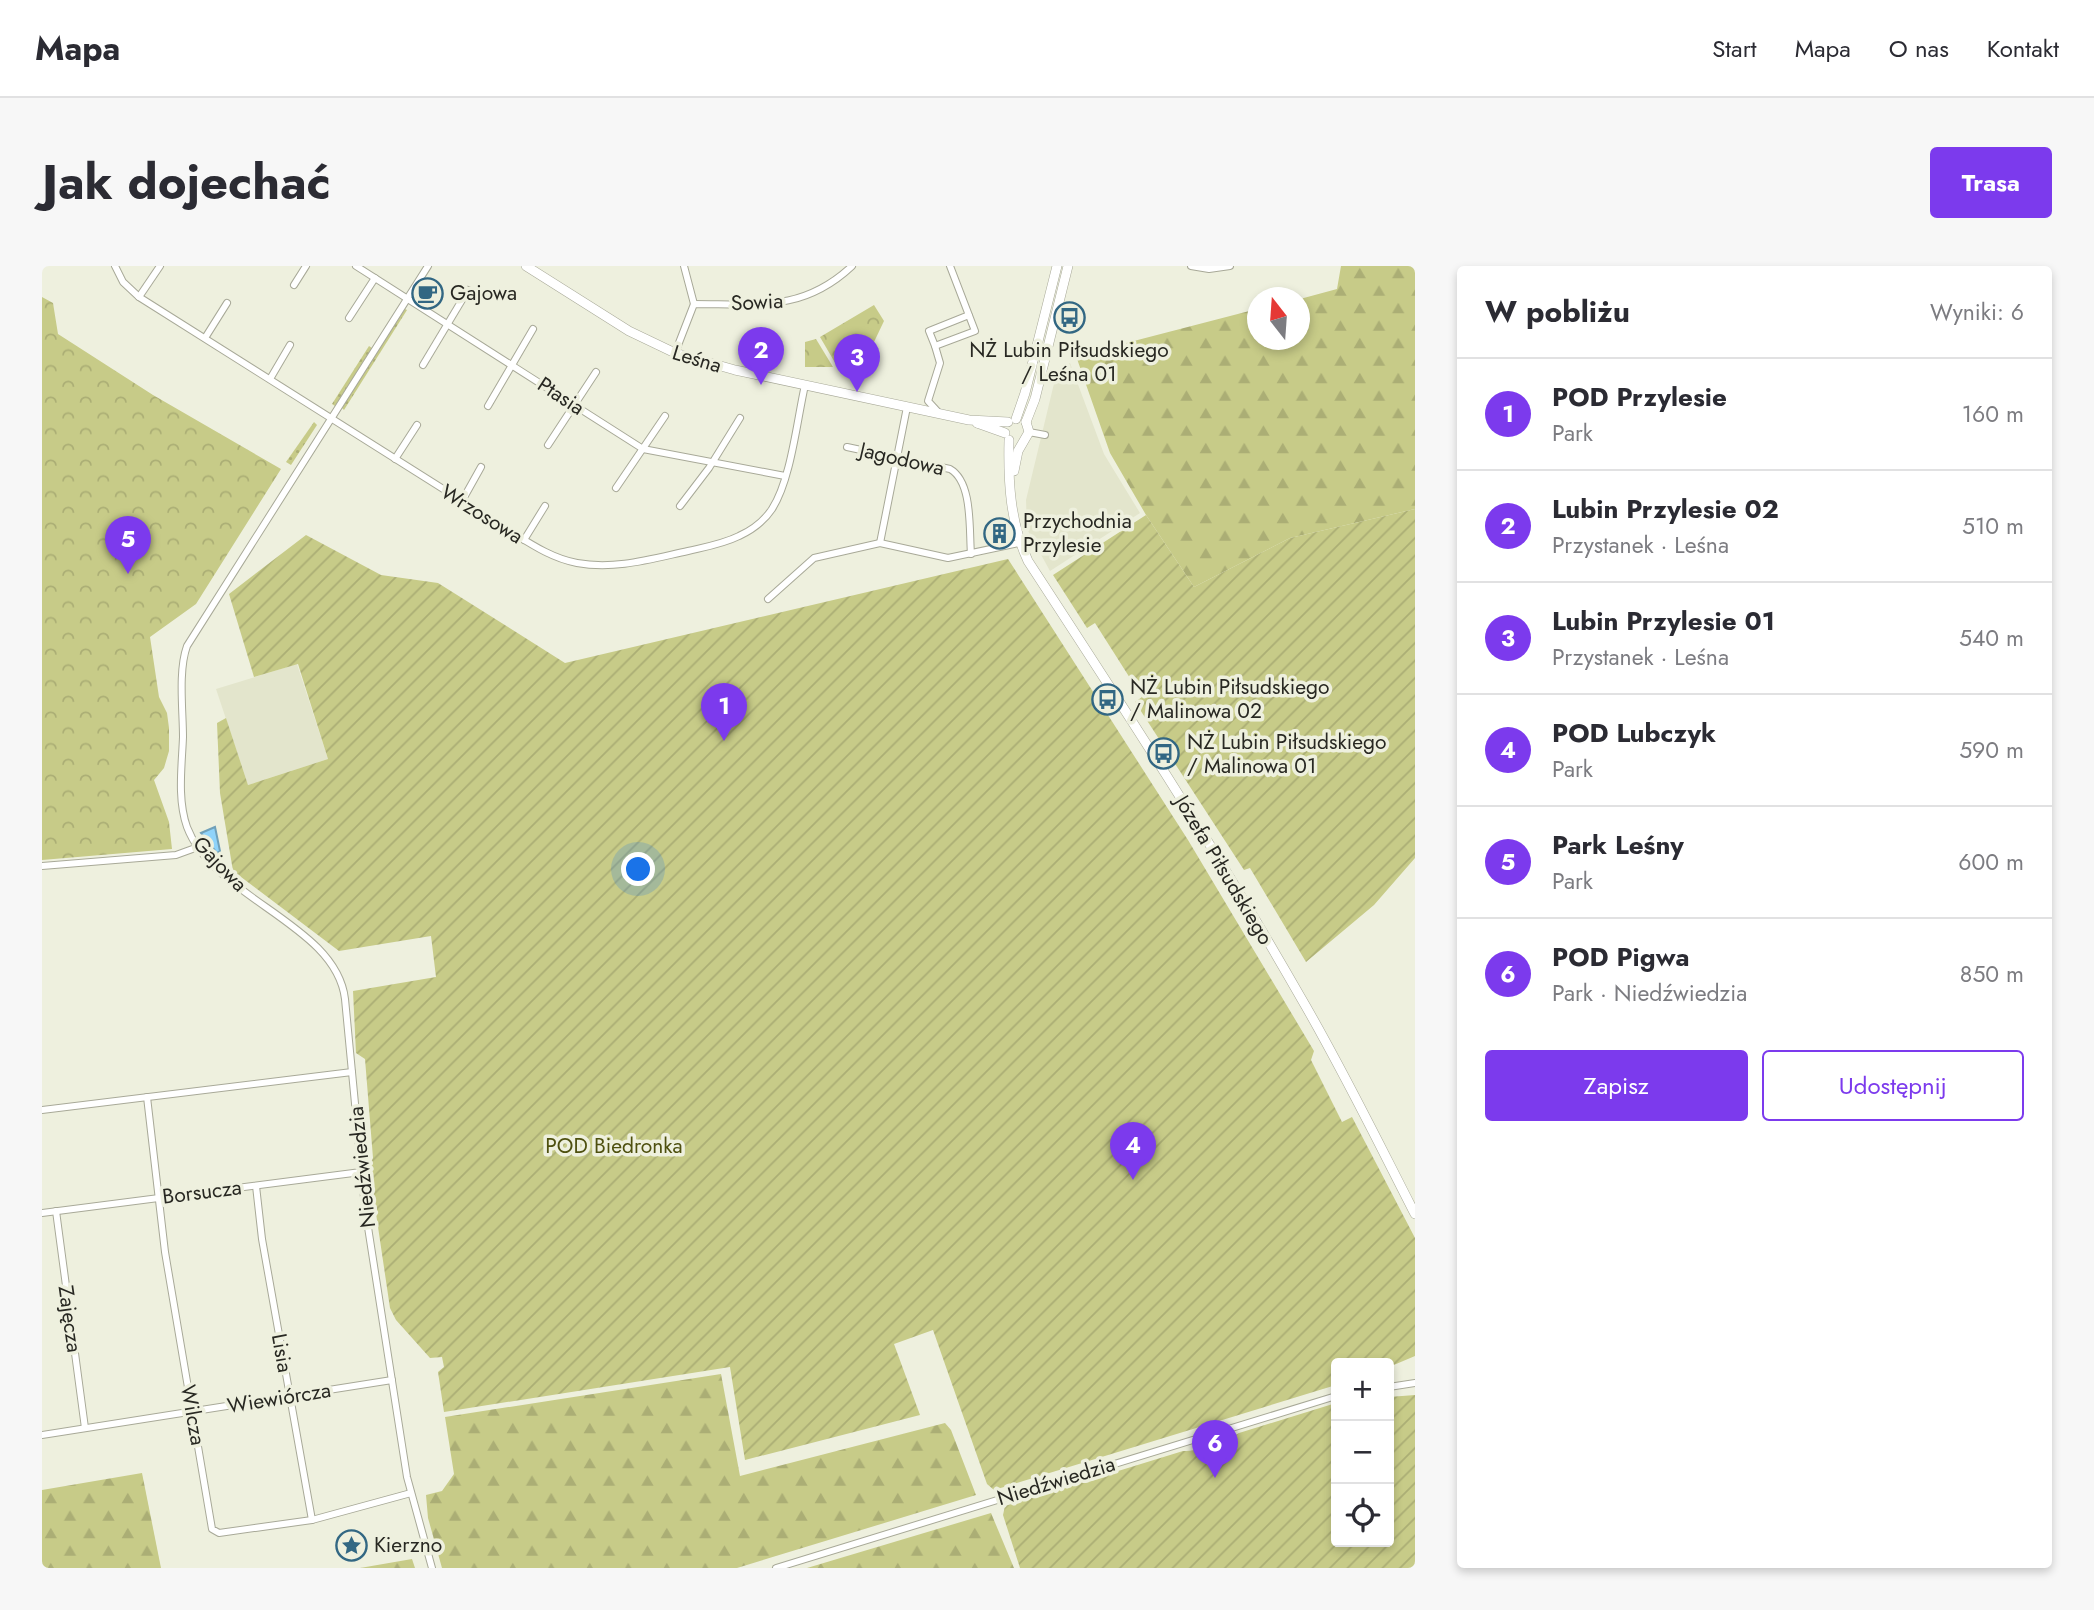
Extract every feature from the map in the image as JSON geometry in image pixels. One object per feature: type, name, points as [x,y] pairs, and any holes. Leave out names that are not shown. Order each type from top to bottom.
[{"type":"street","name":"Wrzosowa","points":[[115,266],[123,282],[139,297],[524,540],[558,558],[601,566],[626,565],[712,545],[741,536],[760,522],[780,494],[805,385]]},
{"type":"street","points":[[139,297],[160,266]]},
{"type":"street","points":[[294,285],[306,266]]},
{"type":"street","name":"Ptasia","points":[[356,266],[643,449],[785,476]]},
{"type":"street","name":"Gajowa","points":[[352,1072],[345,992],[333,964],[320,948],[227,878],[198,847],[189,831],[182,804],[184,653],[428,266]]},
{"type":"street","name":"Leśna","points":[[526,266],[629,331],[675,353],[713,365],[969,420],[1020,424]]},
{"type":"street","points":[[675,353],[694,304],[684,266]]},
{"type":"street","name":"Sowia","points":[[694,304],[788,302],[810,295],[836,281],[852,266]]},
{"type":"street","points":[[935,346],[975,331],[950,266]]},
{"type":"street","points":[[1021,441],[1020,424],[1026,393],[1057,266]]},
{"type":"street","points":[[1020,424],[1035,399],[1068,266]]},
{"type":"street","points":[[1191,266],[1209,269],[1230,266]]},
{"type":"street","points":[[349,318],[375,278]]},
{"type":"street","points":[[423,365],[468,290]]},
{"type":"street","points":[[205,338],[226,303]]},
{"type":"street","points":[[939,413],[928,401],[940,363],[940,354],[929,331],[969,315]]},
{"type":"street","points":[[488,405],[533,329]]},
{"type":"street","points":[[270,379],[290,345]]},
{"type":"street","points":[[548,445],[596,372]]},
{"type":"street","points":[[880,543],[907,407]]},
{"type":"street","points":[[616,488],[665,416]]},
{"type":"street","points":[[681,506],[740,418]]},
{"type":"street","name":"Leśna","points":[[969,420],[1021,441]]},
{"type":"street","points":[[1020,424],[1045,435]]},
{"type":"street","name":"Józefa Piłsudskiego","points":[[1020,424],[1007,436],[1013,517],[1019,543],[1199,827],[1287,974],[1320,1031],[1415,1214]]},
{"type":"street","points":[[395,459],[417,425]]},
{"type":"street","name":"Józefa Piłsudskiego","points":[[1011,494],[1014,462],[1021,441]]},
{"type":"street","name":"Jagodowa","points":[[848,447],[956,472],[966,490],[971,554]]},
{"type":"street","points":[[461,501],[481,467]]},
{"type":"street","points":[[524,540],[545,506]]},
{"type":"street","points":[[768,599],[814,558],[880,543],[948,558],[1019,543]]},
{"type":"street","points":[[42,866],[176,855],[198,847]]},
{"type":"street","points":[[42,1110],[352,1072]]},
{"type":"street","name":"Niedźwiedzia","points":[[352,1072],[365,1208],[392,1380],[411,1493],[432,1568]]},
{"type":"street","name":"Wilcza","points":[[147,1097],[165,1252],[211,1525],[215,1532],[312,1520],[411,1493]]},
{"type":"street","name":"Borsucza","points":[[42,1213],[361,1172]]},
{"type":"street","name":"Lisia","points":[[256,1186],[262,1239],[312,1520]]},
{"type":"street","name":"Zajęcza","points":[[56,1211],[85,1428]]},
{"type":"street","name":"Wiewiórcza","points":[[42,1434],[392,1380]]},
{"type":"street","points":[[1394,1386],[1415,1383]]},
{"type":"street","name":"Niedźwiedzia","points":[[776,1568],[1331,1398]]},
{"type":"shaded area","points":[[1070,363],[1104,454],[1140,513],[1050,571],[1027,529],[1026,500],[1057,371]]},
{"type":"shaded area","points":[[297,664],[328,759],[248,785],[216,689]]},
{"type":"green space","points":[[1341,266],[1415,266],[1415,509],[1290,538],[1194,587],[1146,515],[1110,453],[1076,356],[1247,312],[1247,350],[1310,350],[1310,296],[1337,289]]},
{"type":"green space","points":[[42,297],[53,303],[58,334],[153,395],[281,469],[196,604],[150,637],[159,697],[167,713],[169,728],[169,751],[164,768],[154,780],[169,822],[172,849],[42,860]]},
{"type":"green space","points":[[874,305],[884,321],[864,363],[841,373],[820,337]]},
{"type":"green space","points":[[405,309],[407,310],[344,410],[342,408]]},
{"type":"green space","points":[[816,339],[833,367],[805,367],[805,342]]},
{"type":"green space","points":[[369,346],[372,348],[335,406],[332,404]]},
{"type":"green space","points":[[314,422],[317,425],[291,465],[286,462]]},
{"type":"green space","points":[[1415,509],[1415,858],[1374,905],[1306,962],[1250,868],[1244,870],[1135,702],[1142,697],[1095,623],[1087,628],[1053,575],[1146,515],[1194,587],[1290,538]]},
{"type":"green space","name":"POD Biedronka","points":[[306,535],[381,575],[438,583],[565,663],[1008,559],[1188,840],[1314,1051],[1311,1060],[1342,1122],[1352,1117],[1415,1238],[1415,1356],[1394,1365],[1394,1358],[1331,1358],[1331,1387],[994,1490],[987,1484],[933,1330],[894,1344],[920,1415],[745,1460],[730,1367],[444,1412],[438,1372],[444,1367],[442,1357],[430,1358],[396,1320],[390,1308],[369,1166],[373,1158],[365,1059],[356,1053],[353,991],[436,977],[431,936],[339,951],[233,871],[220,793],[217,723],[226,718],[248,785],[328,759],[298,664],[254,677],[229,594]]},
{"type":"green space","points":[[721,1374],[740,1476],[945,1423],[951,1430],[976,1495],[737,1568],[442,1568],[428,1518],[426,1495],[442,1491],[454,1474],[445,1417]]},
{"type":"green space","points":[[1415,1395],[1415,1568],[1020,1568],[1003,1515],[1005,1506],[1183,1451],[1212,1446],[1239,1433],[1331,1405],[1331,1547],[1394,1547],[1394,1397]]},
{"type":"green space","points":[[142,1473],[161,1568],[42,1568],[42,1490]]},
{"type":"green space","points":[[991,1513],[1014,1568],[807,1568]]},
{"type":"green space","points":[[412,1559],[415,1568],[360,1568]]},
{"type":"water","points":[[215,827],[220,851],[217,853],[201,833]]},
{"type":"place","name":"Gajowa","points":[[427,293]]},
{"type":"place","name":"NŻ Lubin Piłsudskiego / Leśna 01","points":[[1069,318]]},
{"type":"place","name":"Lubin Przylesie 02","points":[[761,385]]},
{"type":"place","name":"Lubin Przylesie 01","points":[[857,392]]},
{"type":"place","name":"Przychodnia Przylesie","points":[[1000,533]]},
{"type":"place","name":"Park Leśny","points":[[128,574]]},
{"type":"place","name":"NŻ Lubin Piłsudskiego / Malinowa 02","points":[[1107,699]]},
{"type":"place","name":"POD Przylesie","points":[[724,741]]},
{"type":"place","name":"NŻ Lubin Piłsudskiego / Malinowa 01","points":[[1164,754]]},
{"type":"place","name":"POD Lubczyk","points":[[1133,1180]]},
{"type":"place","name":"POD Pigwa","points":[[1215,1478]]},
{"type":"place","name":"Kierzno","points":[[351,1545]]}]
